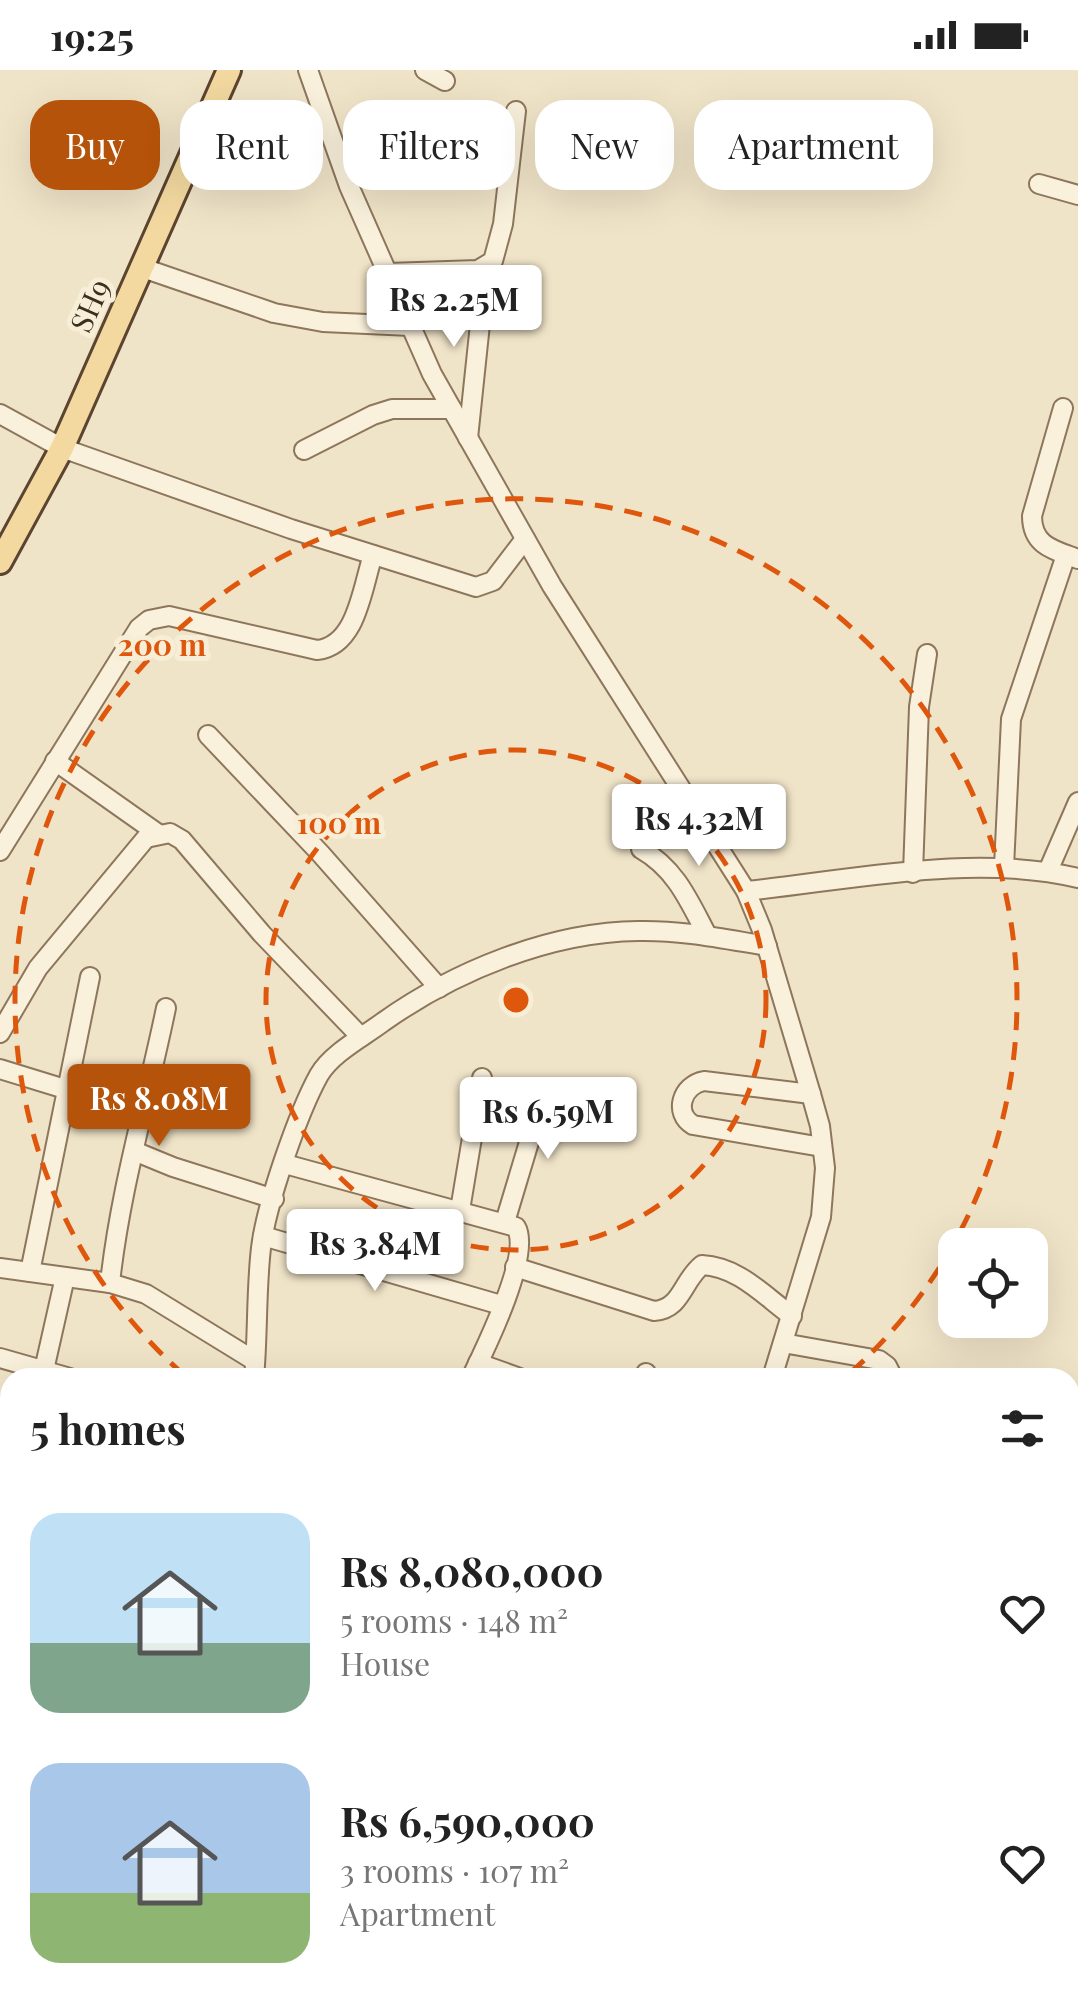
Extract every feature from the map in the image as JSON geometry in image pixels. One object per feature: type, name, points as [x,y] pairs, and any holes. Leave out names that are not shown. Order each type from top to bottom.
[{"type":"main road","name":"SH9","points":[[0,562],[62,448],[229,70]]},
{"type":"street","points":[[308,70],[350,186],[452,409],[525,539],[746,891],[767,946],[811,1094],[825,1168],[821,1216],[775,1368]]},
{"type":"street","points":[[424,70],[445,81]]},
{"type":"street","points":[[468,438],[486,267],[497,252],[503,224],[516,111]]},
{"type":"street","points":[[1039,184],[1078,196]]},
{"type":"street","points":[[140,267],[274,313],[322,322],[411,326]]},
{"type":"street","points":[[388,273],[486,267]]},
{"type":"street","points":[[1004,868],[1011,718],[1072,557],[1036,540],[1032,528],[1032,516],[1063,408]]},
{"type":"street","points":[[304,450],[392,409],[452,409]]},
{"type":"street","points":[[0,414],[62,448],[291,529],[476,587],[493,581],[525,539]]},
{"type":"street","points":[[0,851],[6,827],[56,761],[139,628],[149,620],[169,616],[316,650],[331,648],[347,634],[373,555]]},
{"type":"street","points":[[913,873],[916,745],[927,654]]},
{"type":"street","points":[[208,736],[320,853],[439,988]]},
{"type":"street","points":[[56,761],[157,833]]},
{"type":"street","points":[[1048,871],[1078,802]]},
{"type":"street","points":[[0,1034],[38,968],[146,838],[170,833],[182,840],[262,934],[362,1038]]},
{"type":"street","points":[[641,848],[661,860],[676,878],[707,936]]},
{"type":"street","points":[[746,891],[913,873],[1004,868],[1078,878]]},
{"type":"street","points":[[255,1368],[263,1236],[306,1102],[322,1070],[404,1007],[510,956],[566,941],[635,930],[767,946]]},
{"type":"street","points":[[30,1272],[90,977]]},
{"type":"street","points":[[110,1283],[117,1216],[166,1008]]},
{"type":"street","points":[[0,1069],[65,1089]]},
{"type":"street","points":[[460,1210],[482,1078]]},
{"type":"street","points":[[811,1094],[704,1081],[686,1089],[680,1111],[693,1126],[822,1147]]},
{"type":"street","points":[[505,1222],[545,1089]]},
{"type":"street","points":[[134,1151],[274,1199]]},
{"type":"street","points":[[285,1164],[516,1228],[521,1248],[475,1368]]},
{"type":"street","points":[[263,1236],[501,1305]]},
{"type":"street","points":[[515,1267],[654,1311],[673,1306],[690,1274],[702,1264],[731,1269],[792,1316]]},
{"type":"street","points":[[0,1268],[110,1283],[146,1294],[178,1311],[252,1368]]},
{"type":"street","points":[[44,1368],[65,1277]]},
{"type":"street","points":[[783,1342],[879,1360],[888,1368]]},
{"type":"street","points":[[0,1358],[37,1368]]}]
